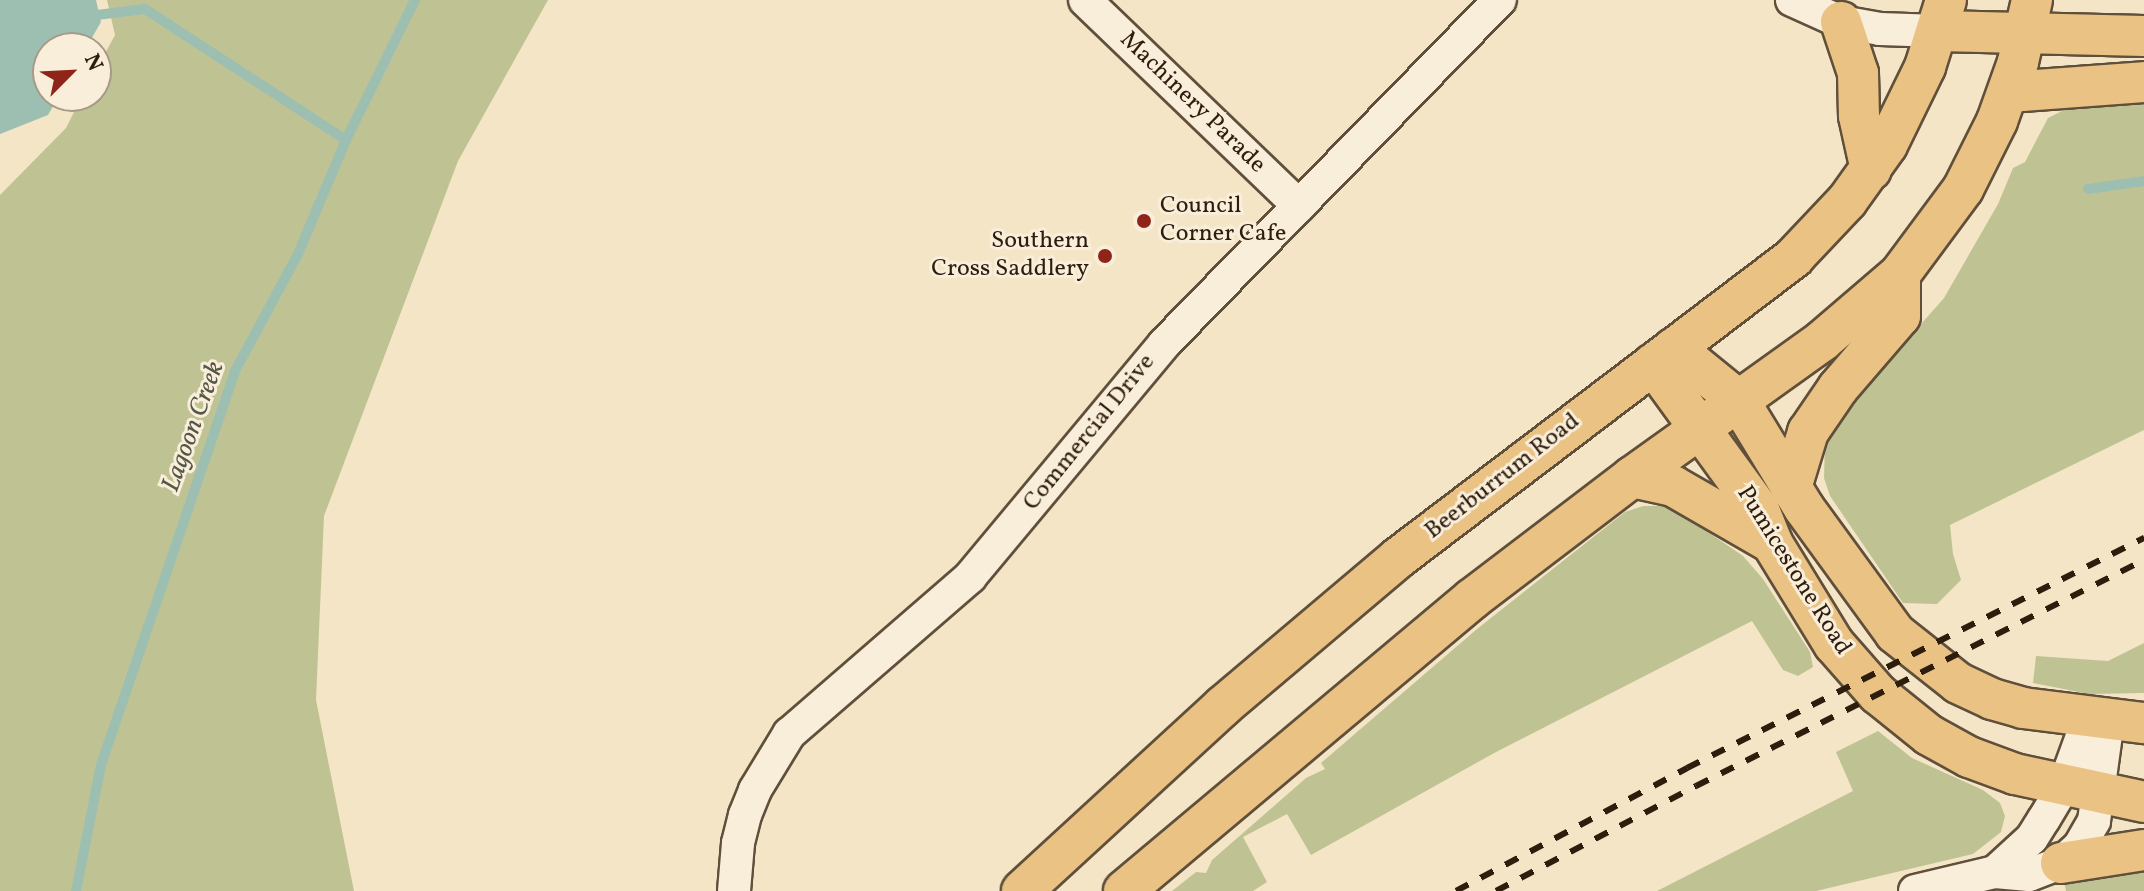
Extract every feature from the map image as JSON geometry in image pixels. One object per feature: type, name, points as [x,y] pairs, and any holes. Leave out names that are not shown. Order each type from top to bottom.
[{"type":"main road","points":[[1942,16],[2028,16],[2144,36]]},
{"type":"main road","name":"Beerburrum Road","points":[[1022,891],[1211,716],[1398,558],[1794,257],[1871,170],[1903,119],[1942,16]]},
{"type":"main road","points":[[1124,891],[1472,599],[1632,477],[1864,309],[1900,274],[1963,189],[2009,92],[2028,16]]},
{"type":"main road","points":[[1841,22],[1857,66],[1859,116],[1871,170]]},
{"type":"main road","points":[[2009,92],[2144,82]]},
{"type":"main road","points":[[1791,488],[1808,432],[1838,388],[1900,316],[1900,274]]},
{"type":"main road","name":"Pumicestone Road","points":[[1663,356],[1739,401],[1791,488],[1883,620],[1958,683],[2023,708],[2114,720]]},
{"type":"main road","name":"Pumicestone Road","points":[[1663,356],[1699,428],[1759,510],[1772,543],[1834,644],[1864,680],[1929,735],[1969,757],[2015,774],[2144,802]]},
{"type":"main road","points":[[1632,477],[1687,493],[1772,543]]},
{"type":"main road","points":[[2061,863],[2144,850]]},
{"type":"street","name":"Machinery Parade","points":[[1085,0],[1299,206]]},
{"type":"street","name":"Commercial Drive","points":[[734,891],[738,843],[745,815],[755,790],[789,734],[970,577],[1136,375],[1500,0]]},
{"type":"street","points":[[1792,0],[1841,22],[1880,29],[1942,16]]},
{"type":"street","points":[[1995,872],[2082,789],[2114,720]]},
{"type":"street","points":[[1915,891],[1995,872],[2029,875],[2061,863],[2079,847],[2094,821],[2082,789]]},
{"type":"green space","points":[[107,0],[548,0],[458,161],[324,516],[316,700],[354,891],[0,891],[0,195],[66,128],[74,112],[112,112],[112,41],[115,35]]},
{"type":"green space","points":[[2144,96],[2144,430],[1950,525],[1953,554],[1961,580],[1937,604],[1903,603],[1830,496],[1824,478],[1825,442],[1855,399],[1944,298],[1998,204],[2013,168],[2025,162],[2048,118],[2066,109]]},
{"type":"green space","points":[[1643,506],[1663,506],[1680,513],[1743,556],[1763,579],[1810,652],[1813,667],[1798,676],[1783,670],[1752,621],[1496,752],[1311,855],[1287,814],[1243,837],[1267,882],[1253,891],[1172,891],[1196,872],[1206,873],[1212,860],[1306,778],[1325,769],[1321,763],[1477,629],[1625,512]]},
{"type":"green space","points":[[2144,643],[2144,693],[2089,694],[2033,683],[2036,656],[2108,661]]},
{"type":"green space","points":[[1878,731],[1912,758],[1983,790],[2000,803],[2005,816],[2001,832],[1973,854],[1816,891],[1657,891],[1853,791],[1836,752]]},
{"type":"green space","points":[[2144,863],[2144,891],[2066,891],[2064,882]]},
{"type":"shaded area","points":[[0,0],[96,0],[101,22],[95,32],[32,32],[32,112],[50,112],[0,134]]},
{"type":"waterway","name":"Lagoon Creek","points":[[76,891],[101,765],[235,371],[298,254],[346,140],[415,0]]},
{"type":"waterway","points":[[89,16],[145,9],[346,140]]},
{"type":"waterway","points":[[2088,189],[2144,181]]},
{"type":"railway","points":[[1456,891],[1687,768],[2144,538]]},
{"type":"railway","points":[[1496,891],[1696,786],[2144,560]]},
{"type":"place","name":"Council Corner Cafe","points":[[1144,221]]},
{"type":"place","name":"Southern Cross Saddlery","points":[[1105,256]]}]
